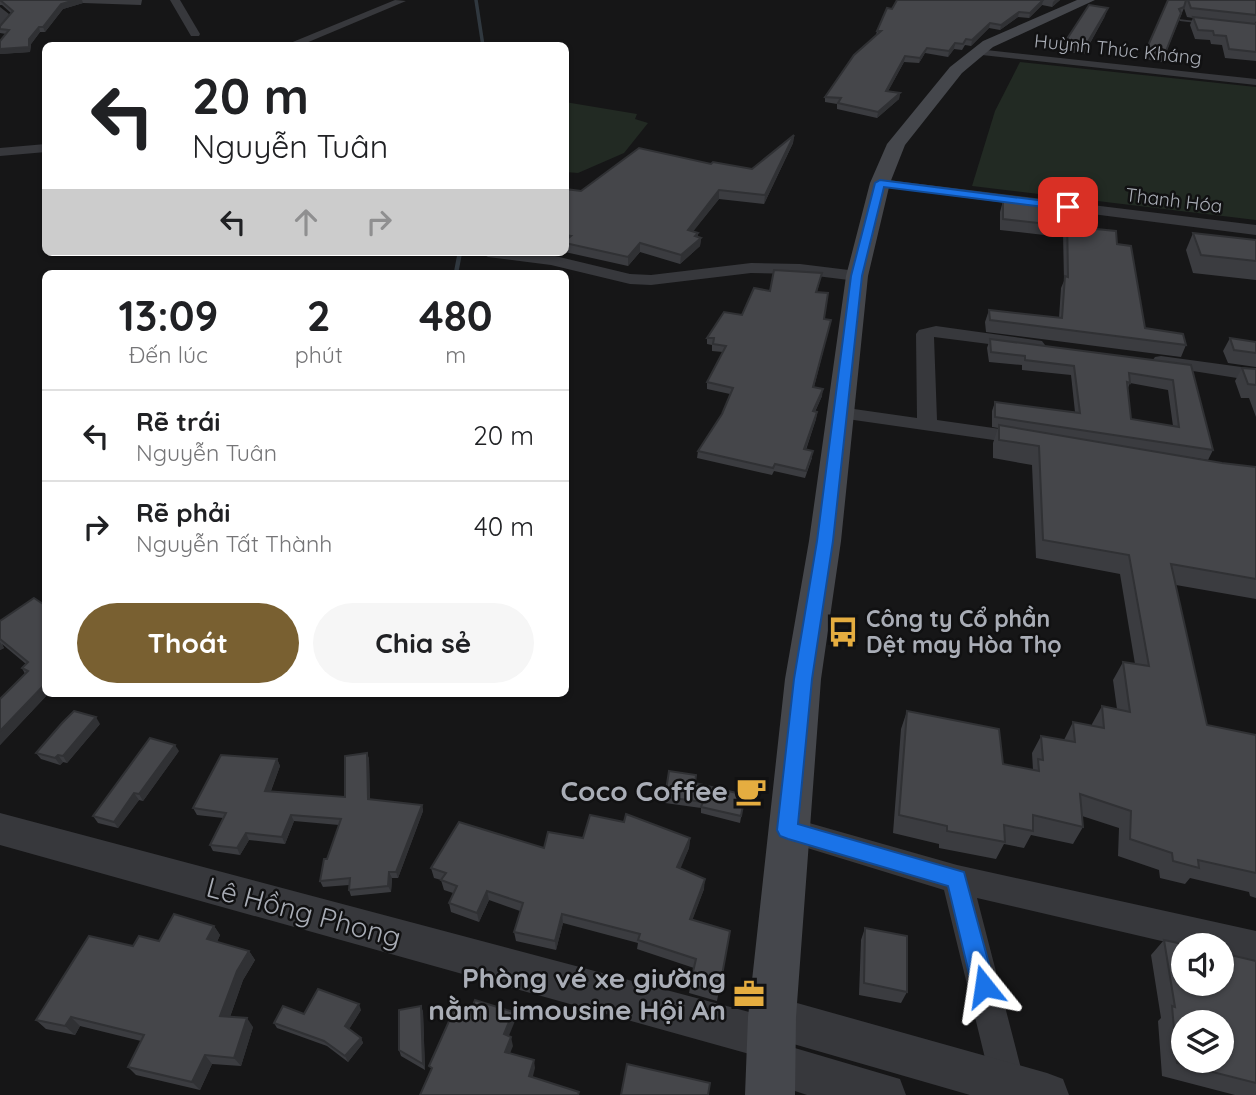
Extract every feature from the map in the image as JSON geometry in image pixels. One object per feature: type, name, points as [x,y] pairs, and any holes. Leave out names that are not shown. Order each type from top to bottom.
[{"type":"main road","points":[[771,1053],[803,679],[825,541],[857,276],[880,183],[896,144],[956,70],[977,52],[1038,20],[1088,0]]},
{"type":"street","points":[[175,0],[195,34]]},
{"type":"street","points":[[298,42],[401,1]]},
{"type":"street","points":[[0,10],[4,14],[0,24]]},
{"type":"street","name":"Huỳnh Thúc Kháng","points":[[977,52],[1256,82]]},
{"type":"street","points":[[0,152],[42,148]]},
{"type":"street","name":"Thanh Hóa","points":[[880,183],[1256,230]]},
{"type":"street","points":[[520,256],[551,260],[630,279],[651,280],[751,268],[800,269],[857,276]]},
{"type":"street","points":[[927,424],[925,334],[936,331],[1058,349]]},
{"type":"street","points":[[1149,360],[1256,374]]},
{"type":"street","points":[[840,413],[1046,442]]},
{"type":"street","name":"Lê Hồng Phong","points":[[0,829],[771,1053],[884,1095]]},
{"type":"street","points":[[788,830],[957,879],[1256,947]]},
{"type":"street","points":[[957,879],[1007,1084]]},
{"type":"street","name":"Lê Hồng Phong","points":[[771,1053],[1007,1084],[1047,1095]]},
{"type":"lane","points":[[1180,20],[1218,24]]},
{"type":"shaded area","points":[[1020,62],[1256,87],[1256,220],[972,186],[995,111]]},
{"type":"shaded area","points":[[569,103],[637,114],[635,119],[648,123],[624,153],[578,173],[569,172]]},
{"type":"building","points":[[0,0],[75,0],[61,4],[43,27],[39,27],[29,39],[29,47],[0,49],[0,41],[9,30],[0,29],[0,26],[13,11]]},
{"type":"building","points":[[897,0],[1043,0],[1030,13],[1019,12],[1001,25],[990,23],[972,40],[966,39],[963,44],[955,43],[949,51],[927,48],[920,58],[905,56],[886,91],[900,93],[878,112],[838,103],[841,98],[825,97],[854,55],[881,31],[877,31],[887,8],[892,9]]},
{"type":"building","points":[[1168,0],[1186,0],[1184,7],[1179,9],[1181,13],[1166,51],[1147,48]]},
{"type":"building","points":[[1188,0],[1256,0],[1256,15],[1191,8]]},
{"type":"building","points":[[1089,5],[1108,8],[1086,45],[1065,42]]},
{"type":"building","points":[[1193,17],[1256,24],[1256,52],[1229,49],[1226,36],[1214,35],[1213,31],[1198,30]]},
{"type":"building","points":[[794,135],[765,195],[719,190],[688,230],[698,233],[695,236],[701,238],[681,255],[640,243],[628,257],[569,244],[569,190],[581,191],[639,148],[711,164],[713,162],[752,169]]},
{"type":"building","points":[[1003,201],[1067,209],[1067,214],[1085,217],[1086,228],[1116,231],[1117,244],[1131,246],[1145,328],[1183,334],[1186,345],[990,320],[989,310],[1062,318],[1065,276],[1068,277],[1067,216],[1065,226],[1003,219]]},
{"type":"building","points":[[1193,233],[1256,240],[1256,261],[1201,255]]},
{"type":"building","points":[[774,270],[822,273],[816,292],[828,293],[824,319],[831,320],[813,387],[823,389],[813,411],[817,412],[804,449],[813,451],[806,471],[775,464],[773,468],[698,451],[722,414],[733,388],[707,382],[726,346],[713,344],[714,338],[707,338],[724,312],[742,315],[754,288],[770,291]]},
{"type":"building","points":[[1230,338],[1256,342],[1256,353],[1234,350]]},
{"type":"building","points":[[990,339],[1191,365],[1213,450],[995,417],[995,402],[1080,413],[1074,366],[1025,360],[1025,356],[991,352]],"holes":[[[1129,373],[1173,380],[1179,427],[1131,419],[1127,382],[1130,383]]]},
{"type":"building","points":[[1242,368],[1256,369],[1256,385],[1248,384]]},
{"type":"building","points":[[999,425],[1256,467],[1256,579],[1171,564],[1207,725],[1256,735],[1256,873],[1198,860],[1199,868],[1173,861],[1172,853],[1130,839],[1131,811],[1080,794],[1083,827],[1033,815],[1033,831],[1004,825],[1005,842],[947,831],[947,826],[899,815],[907,711],[999,729],[1003,764],[1039,771],[1038,759],[1043,760],[1041,736],[1075,742],[1073,722],[1104,728],[1102,706],[1130,712],[1123,662],[1149,666],[1129,555],[1043,540],[1039,446],[999,440]]},
{"type":"building","points":[[34,598],[42,603],[42,687],[0,731],[0,699],[28,671],[22,668],[28,662],[0,639],[0,621]]},
{"type":"building","points":[[74,711],[96,717],[63,756],[58,755],[55,758],[36,753],[62,723]]},
{"type":"building","points":[[150,738],[175,745],[139,794],[134,793],[114,822],[93,816]]},
{"type":"building","points":[[367,753],[368,799],[422,805],[396,872],[389,872],[388,886],[349,890],[350,878],[320,881],[324,859],[327,859],[341,819],[291,815],[282,837],[246,833],[237,848],[210,845],[226,813],[193,808],[221,755],[277,759],[265,791],[345,797],[345,756]]},
{"type":"building","points":[[669,771],[696,775],[695,783],[745,795],[741,816],[701,807],[703,802],[665,797]]},
{"type":"building","points":[[626,814],[690,838],[677,867],[705,879],[690,919],[730,931],[719,992],[690,985],[696,959],[638,940],[640,934],[562,914],[555,941],[514,932],[523,903],[487,891],[477,913],[449,903],[457,886],[441,880],[446,873],[431,868],[459,822],[544,848],[548,832],[583,838],[590,815],[624,822]]},
{"type":"building","points":[[174,914],[214,926],[207,939],[249,951],[237,971],[220,1016],[247,1018],[234,1058],[205,1055],[192,1082],[128,1067],[144,1035],[71,1017],[65,1026],[36,1020],[89,936],[133,946],[139,936],[159,941]]},
{"type":"building","points":[[865,928],[907,936],[907,992],[864,983]]},
{"type":"building","points":[[1164,940],[1171,942],[1171,983]]},
{"type":"building","points":[[1234,956],[1256,961],[1256,1083],[1216,1073],[1234,1073],[1234,1010],[1172,1010],[1172,1006],[1175,1007],[1173,996],[1234,996]]},
{"type":"building","points":[[318,989],[359,1004],[345,1026],[361,1038],[345,1056],[324,1041],[274,1023],[283,1006],[304,1014]]},
{"type":"building","points":[[475,1000],[513,1012],[504,1034],[511,1037],[505,1052],[534,1060],[529,1076],[579,1092],[578,1095],[420,1095],[432,1068],[429,1066],[454,1010],[469,1015]]},
{"type":"building","points":[[421,1006],[423,1064],[399,1050],[399,1010]]},
{"type":"building","points":[[627,1064],[710,1083],[708,1095],[621,1095]]},
{"type":"waterway","points":[[476,0],[482,42]]},
{"type":"waterway","points":[[457,270],[459,256]]},
{"type":"place","name":"Công ty Cổ phần Dệt may Hòa Thọ","points":[[843,632]]},
{"type":"place","name":"Coco Coffee","points":[[751,791]]},
{"type":"place","name":"Phòng vé xe giường nằm Limousine Hội An","points":[[749,994]]},
{"type":"route","points":[[984,986],[957,879],[788,830],[803,679],[825,541],[857,276],[880,183],[1068,207]]}]
